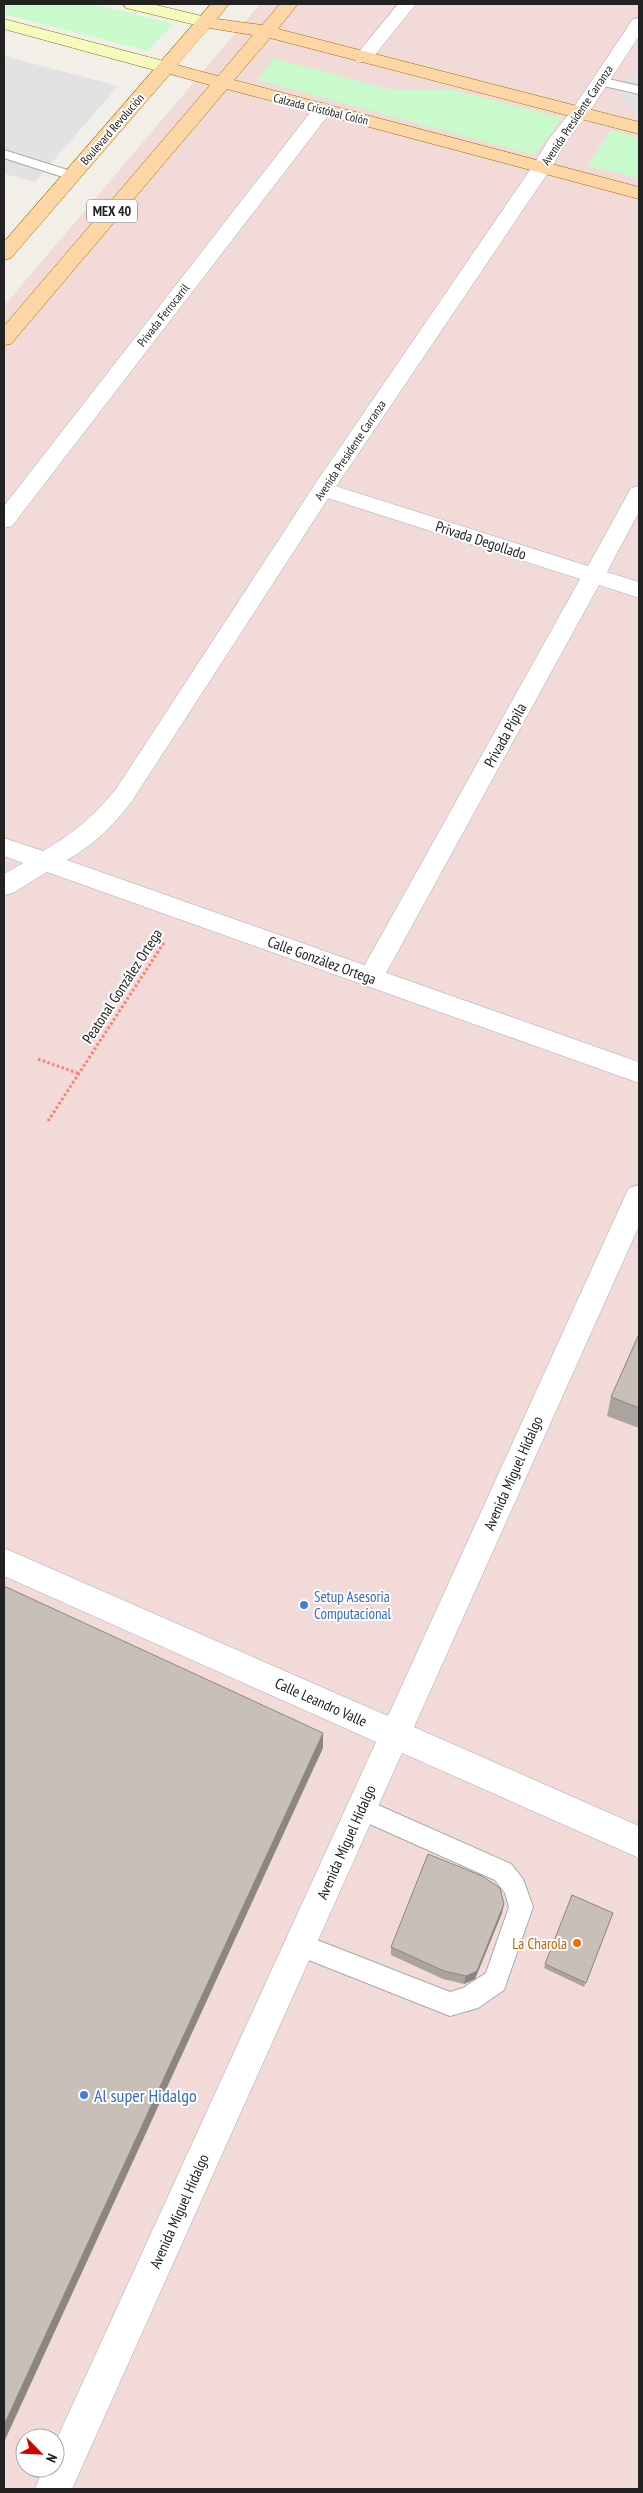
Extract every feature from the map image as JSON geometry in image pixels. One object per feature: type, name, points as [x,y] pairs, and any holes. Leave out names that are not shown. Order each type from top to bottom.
[{"type":"main road","points":[[132,4],[204,22],[266,31],[363,58],[639,128]]},
{"type":"main road","name":"Boulevard Revolución","points":[[4,254],[220,4]]},
{"type":"main road","name":"MEX 40","points":[[4,339],[289,4]]},
{"type":"main road","name":"Calzada Cristóbal Colón","points":[[4,24],[639,193]]},
{"type":"street","points":[[363,58],[407,4]]},
{"type":"street","name":"Avenida Presidente Carranza","points":[[4,886],[78,842],[103,822],[124,795],[323,490],[542,167],[558,139],[579,113],[639,23]]},
{"type":"street","name":"Privada Ferrocarril","points":[[4,521],[323,109]]},
{"type":"street","name":"Privada Degollado","points":[[323,490],[639,590]]},
{"type":"street","name":"Privada Pípila","points":[[370,977],[639,493]]},
{"type":"street","name":"Calle González Ortega","points":[[4,847],[639,1073]]},
{"type":"street","name":"Avenida Miguel Hidalgo","points":[[53,2489],[639,1196]]},
{"type":"street","name":"Calle Leandro Valle","points":[[4,1562],[639,1842]]},
{"type":"lane","points":[[600,81],[639,90]]},
{"type":"lane","points":[[4,154],[72,176]]},
{"type":"lane","points":[[300,1945],[450,2004],[469,1999],[494,1982],[521,1907],[515,1887],[503,1872],[362,1809]]},
{"type":"path","name":"Peatonal González Ortega","points":[[48,1121],[184,911]]},
{"type":"path","points":[[38,1059],[80,1074]]},
{"type":"shaded area","points":[[260,4],[639,4],[639,2489],[4,2489],[4,306]]},
{"type":"shaded area","points":[[4,56],[118,86],[35,182],[4,174]]},
{"type":"shaded area","points":[[639,65],[639,115],[617,97]]},
{"type":"green space","points":[[4,4],[94,4],[173,24],[148,51],[4,14]]},
{"type":"green space","points":[[273,58],[392,90],[454,90],[562,118],[534,155],[258,80]]},
{"type":"green space","points":[[611,130],[639,138],[639,178],[587,166]]},
{"type":"building","points":[[639,1334],[639,1408],[611,1397]]},
{"type":"building","name":"Al super Hidalgo","points":[[4,1586],[323,1733],[4,2425]]},
{"type":"building","points":[[428,1854],[482,1876],[500,1888],[504,1904],[477,1971],[466,1976],[444,1971],[391,1947]]},
{"type":"building","name":"La Charola","points":[[572,1895],[613,1913],[586,1983],[545,1964]]},
{"type":"place","name":"Setup Asesoria Computacional","points":[[304,1605]]},
{"type":"place","name":"La Charola","points":[[577,1943]]},
{"type":"place","name":"Al super Hidalgo","points":[[84,2095]]}]
